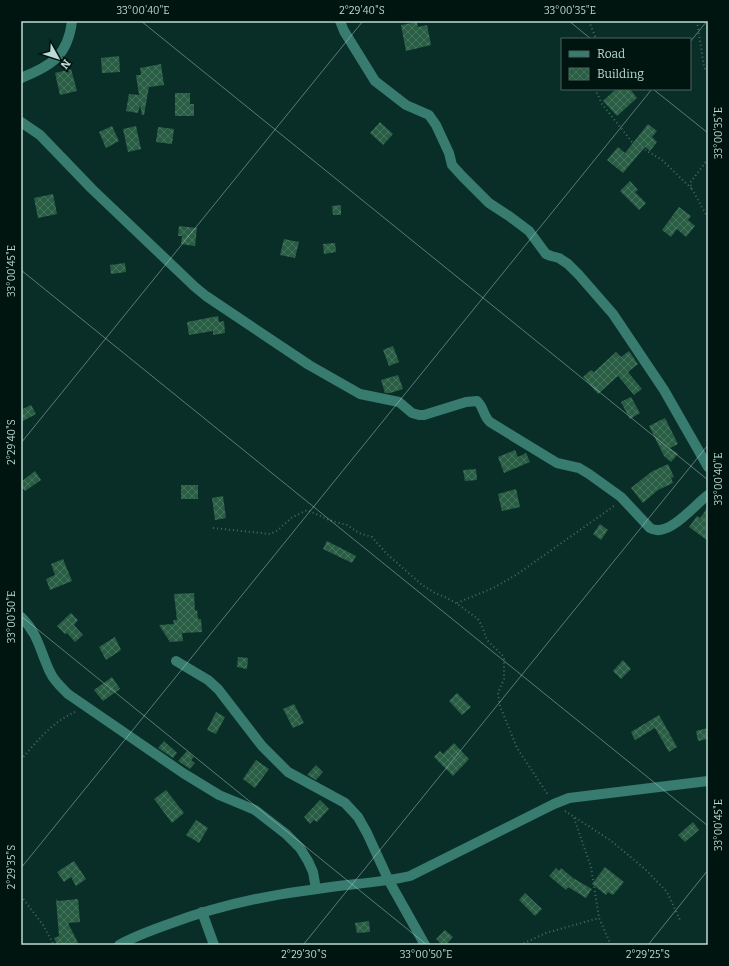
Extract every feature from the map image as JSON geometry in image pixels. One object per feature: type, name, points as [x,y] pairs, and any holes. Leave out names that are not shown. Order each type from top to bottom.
[{"type":"street","points":[[21,78],[41,70],[56,58],[68,42],[72,21]]},
{"type":"street","points":[[340,21],[344,31],[375,81],[401,102],[429,115],[436,126],[449,154],[452,165],[462,176],[489,204],[530,231],[548,255],[559,258],[568,264],[612,314],[664,390],[708,467]]},
{"type":"street","points":[[21,122],[40,135],[92,190],[206,296],[309,364],[360,394],[399,402],[415,414],[424,415],[466,402],[477,401],[482,407],[487,419],[496,426],[557,463],[579,468],[589,474],[627,502],[654,531],[680,520],[708,495]]},
{"type":"street","points":[[21,617],[28,624],[40,646],[50,672],[68,694],[183,773],[219,795],[255,810],[286,834],[300,848],[308,861],[313,872],[316,889]]},
{"type":"street","points":[[176,661],[208,680],[218,689],[262,746],[288,772],[345,803],[358,817],[368,833],[389,881],[426,945]]},
{"type":"street","points":[[119,945],[133,937],[202,912],[271,896],[316,889],[389,881],[410,876],[554,804],[569,798],[708,781]]},
{"type":"street","points":[[202,912],[214,945]]},
{"type":"path","points":[[589,21],[596,38]]},
{"type":"path","points":[[697,21],[704,68],[708,73]]},
{"type":"path","points":[[595,90],[602,104],[632,142],[662,160],[692,189],[708,218]]},
{"type":"path","points":[[692,189],[691,181],[705,165],[708,159]]},
{"type":"path","points":[[456,603],[493,588],[516,575],[610,508],[627,502]]},
{"type":"path","points":[[214,528],[270,534],[299,513],[307,510],[311,511],[329,520],[347,525],[359,533],[372,538],[422,586],[435,594],[456,603],[478,619],[490,645],[504,656],[504,679],[498,693],[500,706],[517,748],[554,804],[610,840],[645,869],[667,892],[681,922]]},
{"type":"path","points":[[21,760],[38,739],[55,724],[67,716],[87,707]]},
{"type":"path","points":[[574,816],[591,867],[599,918],[611,945]]},
{"type":"path","points":[[21,896],[43,925],[54,945]]},
{"type":"path","points":[[520,945],[546,933],[599,918]]},
{"type":"building","points":[[417,22],[418,27],[427,25],[431,45],[406,51],[401,25]]},
{"type":"building","points":[[119,56],[120,72],[102,73],[101,58]]},
{"type":"building","points":[[161,64],[164,85],[149,87],[144,115],[142,115],[140,105],[138,113],[126,111],[129,94],[139,95],[136,75],[141,75],[140,68]]},
{"type":"building","points":[[71,69],[77,91],[60,95],[55,73]]},
{"type":"building","points":[[615,90],[631,90],[637,98],[617,116],[603,101]]},
{"type":"building","points":[[175,93],[190,93],[190,104],[194,104],[194,116],[175,116]]},
{"type":"building","points":[[380,122],[393,134],[383,145],[370,133]]},
{"type":"building","points":[[648,124],[657,131],[652,137],[657,142],[650,151],[645,147],[623,173],[607,160],[618,147],[625,153]]},
{"type":"building","points":[[112,126],[119,141],[106,148],[99,132]]},
{"type":"building","points":[[136,126],[141,149],[128,152],[123,129]]},
{"type":"building","points":[[158,127],[174,129],[172,144],[156,142]]},
{"type":"building","points":[[630,181],[638,190],[635,192],[646,203],[639,210],[620,191]]},
{"type":"building","points":[[53,194],[57,214],[38,218],[34,198]]},
{"type":"building","points":[[341,205],[341,215],[333,215],[332,206]]},
{"type":"building","points":[[679,207],[691,216],[688,220],[695,226],[686,237],[677,229],[671,237],[662,230]]},
{"type":"building","points":[[179,226],[197,228],[195,246],[181,244],[182,236],[178,236]]},
{"type":"building","points":[[284,239],[299,242],[295,258],[280,255]]},
{"type":"building","points":[[335,243],[336,252],[324,254],[323,244]]},
{"type":"building","points":[[125,263],[126,272],[111,274],[110,265]]},
{"type":"building","points":[[218,316],[219,322],[224,321],[225,333],[213,335],[213,331],[189,335],[187,322]]},
{"type":"building","points":[[393,346],[399,362],[389,366],[383,350]]},
{"type":"building","points":[[629,351],[638,364],[628,372],[642,389],[634,395],[618,376],[598,394],[583,377],[591,370],[594,372],[616,352],[621,357]]},
{"type":"building","points":[[398,375],[403,389],[385,393],[381,380]]},
{"type":"building","points":[[631,397],[640,413],[630,419],[621,402]]},
{"type":"building","points":[[31,405],[36,414],[21,422],[21,410]]},
{"type":"building","points":[[665,418],[678,444],[670,448],[678,454],[671,462],[664,456],[649,426]]},
{"type":"building","points":[[515,450],[518,457],[526,453],[530,462],[504,473],[498,457]]},
{"type":"building","points":[[668,464],[674,477],[671,478],[673,483],[658,490],[643,503],[631,488],[651,472]]},
{"type":"building","points":[[476,469],[477,480],[465,481],[463,470]]},
{"type":"building","points":[[35,471],[41,480],[25,491],[21,486],[21,482]]},
{"type":"building","points":[[181,485],[198,485],[198,499],[181,499]]},
{"type":"building","points":[[516,489],[520,507],[502,511],[498,494]]},
{"type":"building","points":[[223,496],[226,518],[215,520],[212,498]]},
{"type":"building","points":[[708,507],[708,541],[689,527],[697,516],[700,518]]},
{"type":"building","points":[[600,524],[608,530],[601,540],[593,534]]},
{"type":"building","points":[[327,541],[356,556],[352,563],[323,549]]},
{"type":"building","points":[[63,559],[72,581],[50,590],[46,579],[55,575],[51,564]]},
{"type":"building","points":[[194,593],[195,611],[197,610],[198,619],[201,619],[202,632],[182,633],[183,641],[170,642],[159,625],[174,624],[173,620],[177,620],[174,594]]},
{"type":"building","points":[[71,613],[78,620],[74,625],[83,635],[75,642],[67,633],[65,634],[57,626]]},
{"type":"building","points":[[115,637],[121,650],[106,660],[99,647]]},
{"type":"building","points":[[238,657],[248,658],[247,669],[237,667]]},
{"type":"building","points":[[623,660],[631,669],[621,679],[613,671]]},
{"type":"building","points":[[112,677],[120,689],[103,701],[94,690]]},
{"type":"building","points":[[457,693],[471,707],[462,715],[449,701]]},
{"type":"building","points":[[294,704],[304,723],[293,728],[283,709]]},
{"type":"building","points":[[216,712],[225,717],[216,734],[207,730]]},
{"type":"building","points":[[659,715],[677,747],[669,752],[655,728],[635,740],[631,732]]},
{"type":"building","points":[[708,728],[708,739],[698,741],[696,731]]},
{"type":"building","points":[[164,741],[177,753],[173,758],[158,748]]},
{"type":"building","points":[[454,743],[469,759],[453,776],[434,757],[440,751],[443,754]]},
{"type":"building","points":[[187,751],[194,757],[191,760],[195,763],[190,769],[178,761]]},
{"type":"building","points":[[256,760],[269,769],[255,788],[243,779]]},
{"type":"building","points":[[316,765],[323,772],[316,780],[307,775]]},
{"type":"building","points":[[166,790],[184,813],[172,823],[154,799]]},
{"type":"building","points":[[320,800],[329,809],[317,822],[314,820],[310,824],[304,817]]},
{"type":"building","points":[[196,820],[208,828],[199,843],[186,835]]},
{"type":"building","points":[[693,822],[699,830],[685,842],[678,835]]},
{"type":"building","points":[[74,861],[86,879],[76,886],[71,877],[64,882],[57,872]]},
{"type":"building","points":[[605,867],[624,882],[613,895],[608,892],[606,895],[592,884]]},
{"type":"building","points":[[556,868],[559,871],[561,868],[573,878],[592,889],[586,898],[568,887],[566,890],[549,876]]},
{"type":"building","points":[[525,893],[542,909],[535,916],[519,900]]},
{"type":"building","points":[[56,899],[58,901],[78,899],[80,922],[68,923],[79,945],[57,945],[54,938],[59,936]]},
{"type":"building","points":[[369,921],[370,932],[357,933],[355,923]]},
{"type":"building","points":[[445,930],[453,937],[446,945],[442,945],[436,939]]}]
